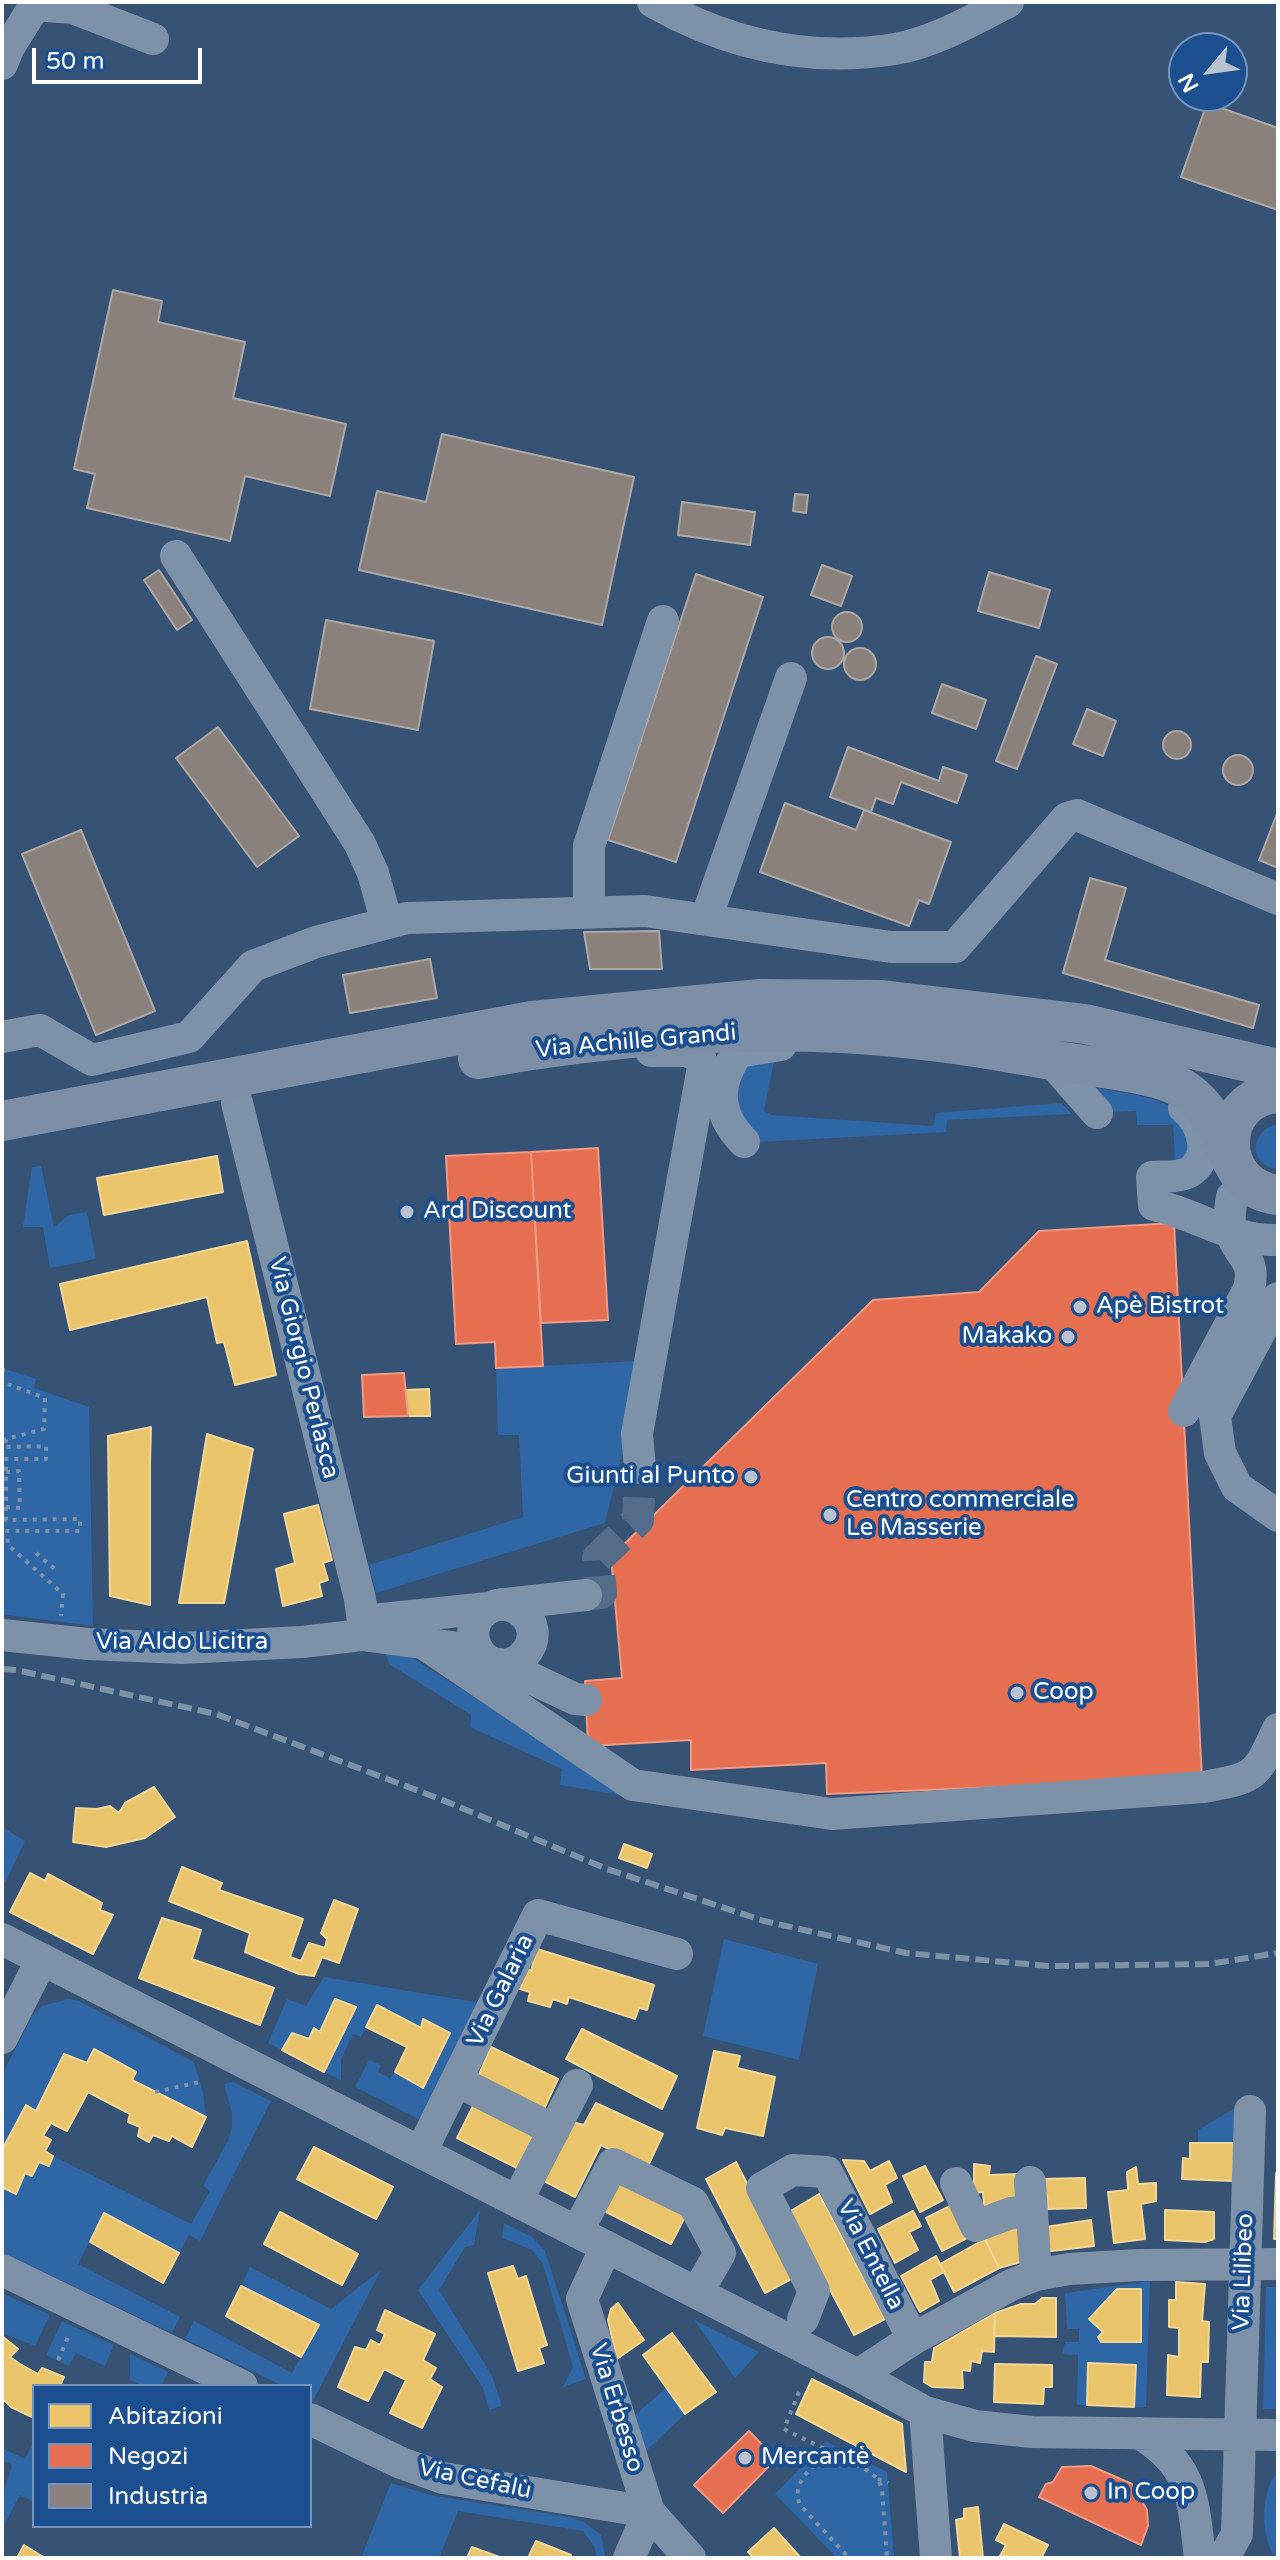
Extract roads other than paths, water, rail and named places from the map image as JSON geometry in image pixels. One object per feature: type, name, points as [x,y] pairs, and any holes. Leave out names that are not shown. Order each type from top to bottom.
[{"type":"main road","name":"Via Achille Grandi","points":[[2,1121],[532,1021],[760,999],[882,1000],[1085,1024],[1278,1069]]},
{"type":"main road","name":"Via Achille Grandi","points":[[711,1004],[851,1012],[1013,1027],[1104,1042],[1278,1084]]},
{"type":"main road","name":"Via Achille Grandi","points":[[2,1149],[505,1054],[631,1039],[794,1032],[936,1041],[1026,1055],[1176,1085],[1197,1099],[1214,1121],[1233,1175]]},
{"type":"main road","points":[[1278,1093],[1268,1093],[1253,1100],[1240,1112],[1232,1127],[1229,1145],[1233,1175],[1262,1192],[1278,1195]]},
{"type":"street","points":[[653,2],[687,22],[740,41],[799,53],[897,49],[952,30],[1008,2]]},
{"type":"street","points":[[2,64],[35,4],[73,8],[153,39]]},
{"type":"street","points":[[176,556],[360,844],[373,873],[387,923]]},
{"type":"street","points":[[589,911],[589,846],[663,621]]},
{"type":"street","points":[[706,919],[791,678]]},
{"type":"street","points":[[2,1037],[40,1030],[92,1060],[189,1037],[253,966],[316,942],[407,918],[645,911],[891,947],[955,947],[1067,818],[1077,815],[1278,899]]},
{"type":"street","points":[[744,1142],[725,1119],[721,1095],[729,1066],[738,1052],[781,1045],[844,1047],[893,1036]]},
{"type":"street","points":[[936,1041],[972,1060],[1061,1072],[1168,1098],[1187,1110],[1198,1124],[1204,1141],[1202,1158],[1191,1171],[1176,1176],[1159,1197]]},
{"type":"street","points":[[562,1046],[586,1057],[661,1050],[687,1051],[700,1057],[703,1067],[637,1434],[640,1468]]},
{"type":"street","points":[[1061,1072],[1097,1113]]},
{"type":"street","name":"Via Giorgio Perlasca","points":[[237,1103],[360,1599],[363,1628]]},
{"type":"street","points":[[1159,1197],[1212,1207],[1233,1175]]},
{"type":"street","points":[[1233,1175],[1229,1217],[1232,1234],[1251,1267],[1249,1289],[1184,1420],[1278,1258]]},
{"type":"street","points":[[1159,1197],[1232,1234],[1267,1241],[1278,1240]]},
{"type":"street","points":[[1278,1298],[1215,1416],[1220,1453],[1237,1487],[1278,1516]]},
{"type":"street","points":[[363,1628],[495,1606],[586,1595]]},
{"type":"street","points":[[495,1606],[521,1610],[533,1632],[531,1645],[524,1656],[513,1662],[492,1660],[475,1645],[473,1631],[478,1618],[495,1606]]},
{"type":"street","points":[[363,1628],[423,1643],[459,1648],[575,1699],[586,1700]]},
{"type":"street","name":"Via Aldo Licitra","points":[[2,1635],[88,1644],[182,1648],[302,1642],[363,1628]]},
{"type":"street","points":[[423,1643],[633,1785],[832,1814],[1203,1787],[1245,1779],[1262,1765],[1278,1729]]},
{"type":"street","name":"Via Galaria","points":[[421,2152],[538,1915],[677,1954]]},
{"type":"street","points":[[2,1939],[925,2412],[975,2426],[1018,2431],[1278,2435]]},
{"type":"street","points":[[2,2038],[42,1959]]},
{"type":"street","points":[[457,2081],[554,2130]]},
{"type":"street","points":[[517,2201],[577,2085]]},
{"type":"street","name":"Via Lilibeo","points":[[1234,2550],[1226,2434],[1244,2263],[1250,2111]]},
{"type":"street","points":[[577,2232],[613,2164],[693,2203],[720,2253],[697,2293]]},
{"type":"street","name":"Via Entella","points":[[803,2319],[814,2291],[762,2188],[793,2170],[827,2172],[913,2339]]},
{"type":"street","points":[[956,2183],[976,2226],[1011,2213],[1031,2197],[1036,2275]]},
{"type":"street","name":"Via Erbesso","points":[[606,2247],[582,2299],[649,2512],[690,2558]]},
{"type":"street","points":[[858,2375],[913,2339],[1011,2285],[1036,2275],[1125,2265],[1278,2264]]},
{"type":"street","points":[[2,2270],[238,2384]]},
{"type":"street","points":[[925,2412],[936,2558]]},
{"type":"street","name":"Via Cefalù","points":[[312,2420],[401,2463],[443,2478],[649,2512]]},
{"type":"street","points":[[1139,2433],[1164,2450],[1176,2463],[1193,2502]]},
{"type":"street","points":[[1200,2558],[1189,2451],[1198,2438],[1226,2434]]},
{"type":"street","points":[[1234,2550],[1248,2493],[1260,2462],[1278,2446]]},
{"type":"street","points":[[629,2558],[649,2512]]},
{"type":"tunnel","points":[[586,1595],[601,1593],[598,1558],[638,1520],[640,1468]]},
{"type":"railway","points":[[2,1669],[216,1714],[440,1799],[607,1869],[764,1921],[906,1953],[1048,1966],[1209,1964],[1278,1953]]},
{"type":"place","name":"Ard Discount","points":[[407,1212]]},
{"type":"place","name":"Apè Bistrot","points":[[1080,1307]]},
{"type":"place","name":"Makako","points":[[1068,1337]]},
{"type":"place","name":"Giunti al Punto","points":[[751,1477]]},
{"type":"place","name":"Centro commerciale Le Masserie","points":[[830,1515]]},
{"type":"place","name":"Coop","points":[[1017,1693]]},
{"type":"place","name":"Mercantè","points":[[745,2458]]},
{"type":"place","name":"In Coop","points":[[1091,2493]]}]
